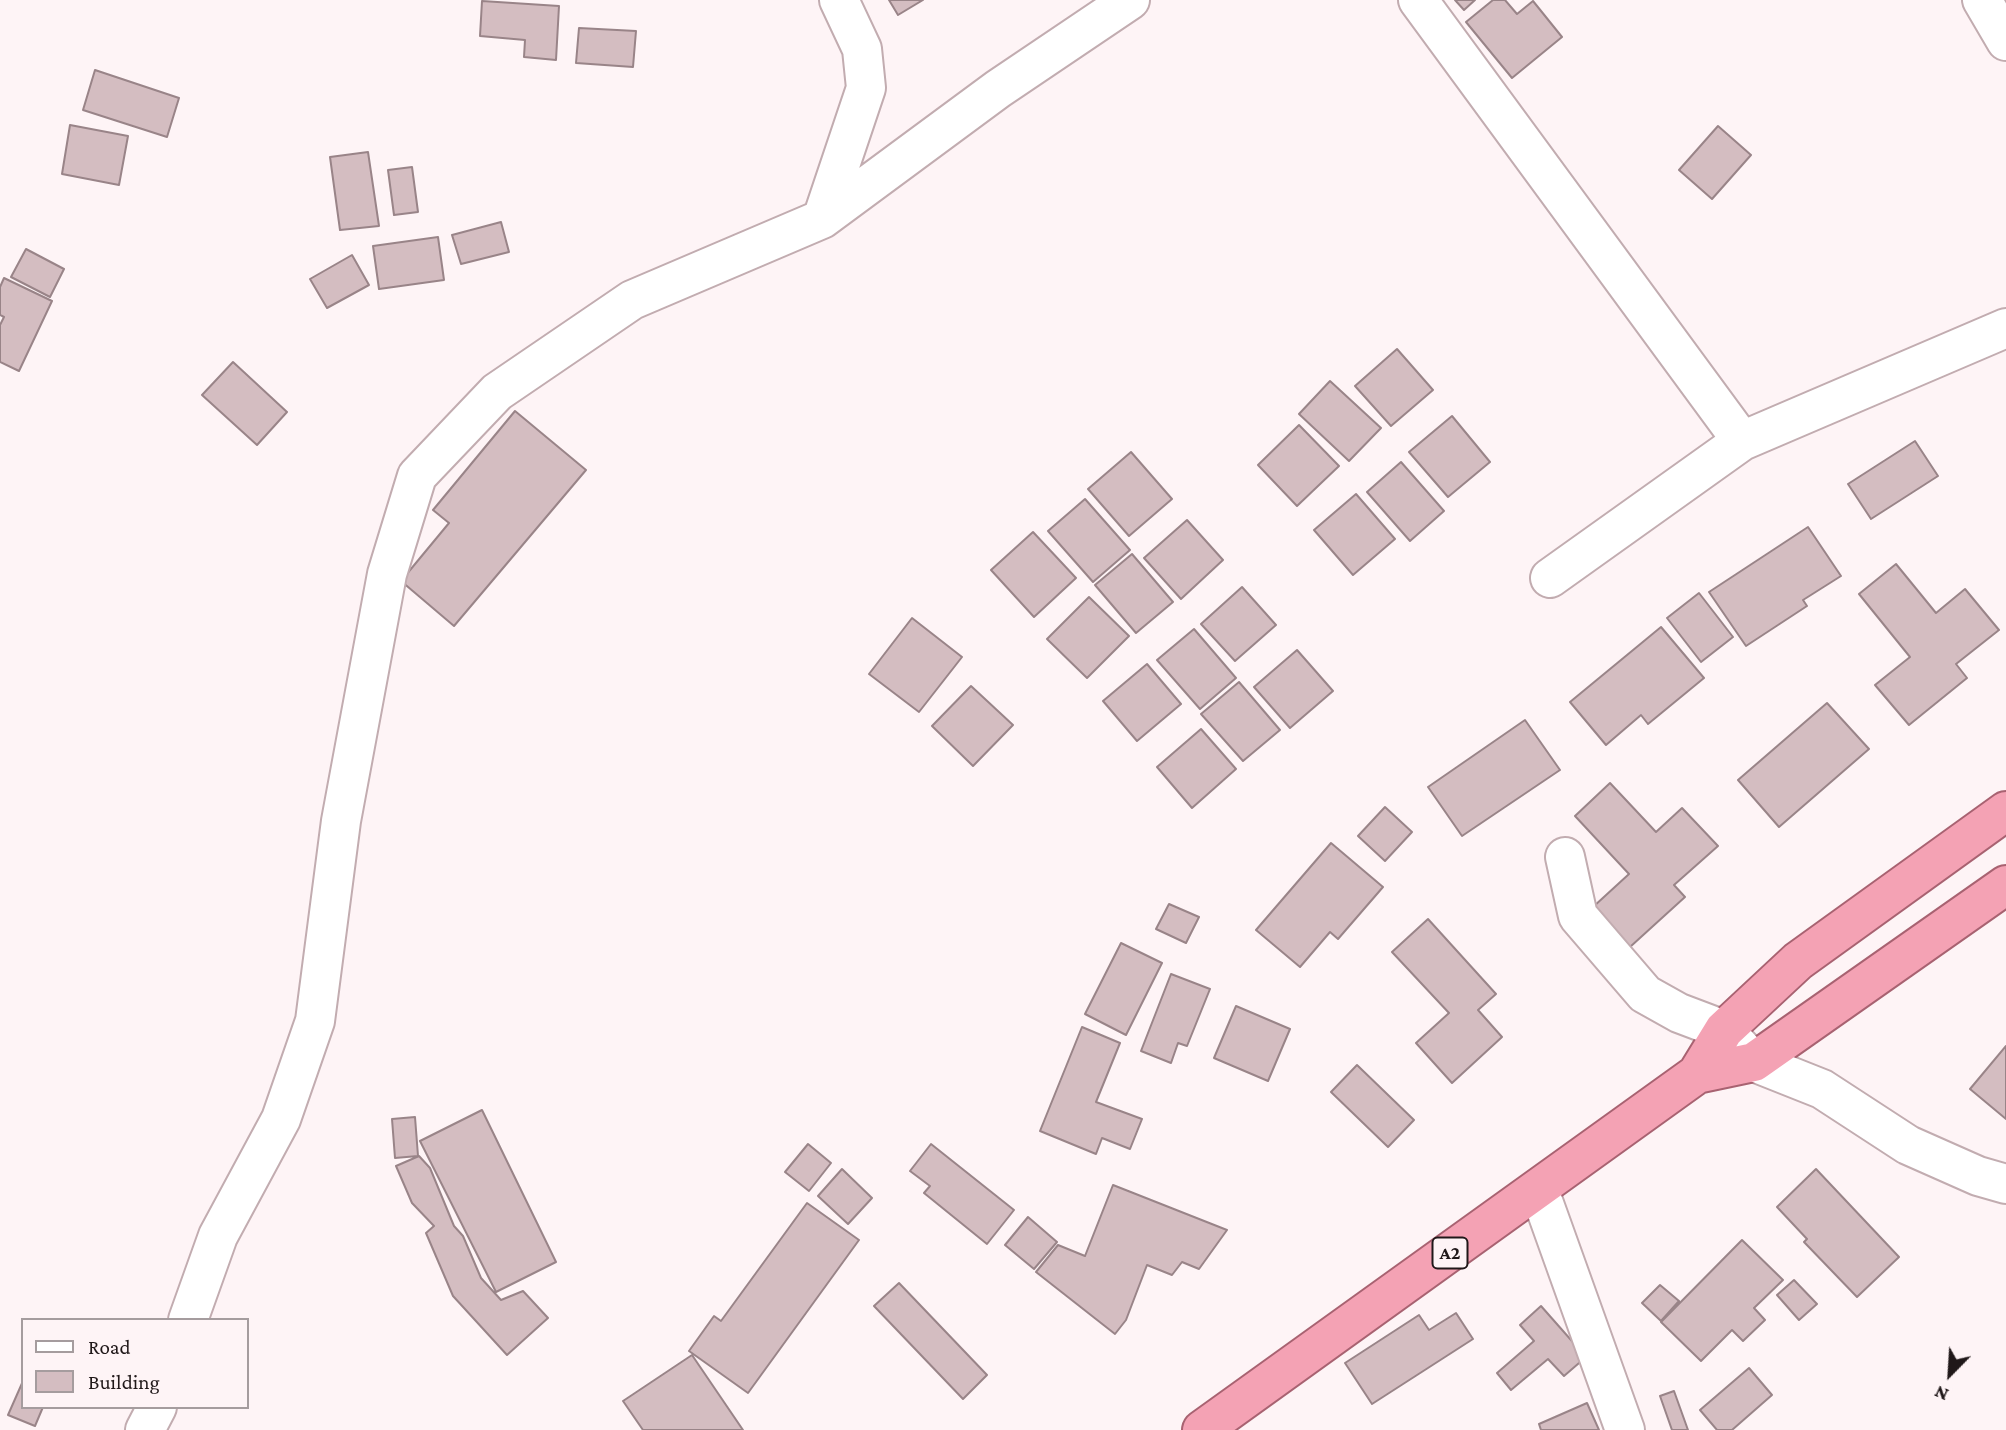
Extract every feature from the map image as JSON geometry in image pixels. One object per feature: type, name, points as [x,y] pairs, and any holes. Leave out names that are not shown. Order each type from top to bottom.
[{"type":"highway","name":"A2","points":[[1202,1430],[1697,1074],[1724,1030],[1798,961],[2006,811]]},
{"type":"highway","name":"A2","points":[[1697,1074],[1754,1062],[2006,885]]},
{"type":"street","points":[[822,219],[866,88],[862,49],[839,0]]},
{"type":"street","points":[[189,1318],[218,1236],[281,1119],[315,1021],[341,821],[384,588],[417,476],[497,392],[632,300],[822,219],[998,89],[1130,0]]},
{"type":"street","points":[[1418,0],[1742,441]]},
{"type":"street","points":[[1982,0],[2006,41]]},
{"type":"street","points":[[1550,578],[1742,441],[2006,328]]},
{"type":"street","points":[[1565,857],[1578,916],[1645,994],[1679,1013],[1724,1030],[1754,1062],[1822,1089],[1908,1145],[1978,1176],[2006,1184]]},
{"type":"street","points":[[1539,1190],[1625,1430]]},
{"type":"street","points":[[145,1430],[156,1409]]},
{"type":"building","points":[[889,0],[923,0],[898,15]]},
{"type":"building","points":[[1455,0],[1475,0],[1464,10]]},
{"type":"building","points":[[1493,0],[1505,0],[1517,14],[1533,1],[1562,37],[1512,78],[1466,22]]},
{"type":"building","points":[[482,1],[559,6],[556,60],[524,57],[525,40],[480,36]]},
{"type":"building","points":[[579,28],[636,31],[633,67],[576,63]]},
{"type":"building","points":[[95,70],[179,98],[167,137],[83,110]]},
{"type":"building","points":[[70,125],[128,136],[119,185],[62,174]]},
{"type":"building","points":[[1718,126],[1751,155],[1712,199],[1679,170]]},
{"type":"building","points":[[368,152],[379,226],[340,230],[330,157]]},
{"type":"building","points":[[412,167],[418,212],[394,215],[388,170]]},
{"type":"building","points":[[501,222],[509,252],[461,264],[452,235]]},
{"type":"building","points":[[438,237],[444,280],[379,289],[373,246]]},
{"type":"building","points":[[26,249],[64,269],[50,297],[11,277]]},
{"type":"building","points":[[352,255],[369,285],[327,308],[310,279]]},
{"type":"building","points":[[4,278],[52,301],[19,371],[0,362],[0,325],[4,317],[0,315],[0,287]]},
{"type":"building","points":[[1397,349],[1433,390],[1391,426],[1355,386]]},
{"type":"building","points":[[233,362],[287,412],[257,445],[202,395]]},
{"type":"building","points":[[1330,381],[1381,428],[1349,461],[1299,414]]},
{"type":"building","points":[[515,411],[586,470],[454,626],[401,581],[449,523],[433,510]]},
{"type":"building","points":[[1452,416],[1490,462],[1448,497],[1409,452]]},
{"type":"building","points":[[1299,425],[1339,466],[1297,506],[1258,465]]},
{"type":"building","points":[[1915,441],[1938,476],[1871,519],[1848,484]]},
{"type":"building","points":[[1131,452],[1172,499],[1129,536],[1088,489]]},
{"type":"building","points":[[1401,462],[1444,511],[1410,541],[1367,492]]},
{"type":"building","points":[[1356,494],[1395,539],[1353,575],[1314,530]]},
{"type":"building","points":[[1085,499],[1130,550],[1093,582],[1048,531]]},
{"type":"building","points":[[1187,520],[1223,560],[1181,599],[1144,558]]},
{"type":"building","points":[[1808,527],[1841,576],[1803,600],[1807,606],[1746,646],[1709,592]]},
{"type":"building","points":[[1033,532],[1076,578],[1034,617],[991,570]]},
{"type":"building","points":[[1132,554],[1173,602],[1136,633],[1095,585]]},
{"type":"building","points":[[1896,564],[1936,613],[1965,589],[1999,630],[1956,664],[1967,678],[1909,725],[1875,685],[1910,657],[1859,594]]},
{"type":"building","points":[[1242,587],[1276,625],[1235,661],[1201,624]]},
{"type":"building","points":[[1699,593],[1733,637],[1701,662],[1667,618]]},
{"type":"building","points":[[1089,597],[1129,636],[1087,678],[1047,639]]},
{"type":"building","points":[[912,618],[962,657],[919,712],[869,674]]},
{"type":"building","points":[[1661,627],[1704,678],[1648,724],[1641,715],[1606,745],[1570,702]]},
{"type":"building","points":[[1194,629],[1236,678],[1200,709],[1157,660]]},
{"type":"building","points":[[1297,650],[1333,691],[1290,728],[1254,687]]},
{"type":"building","points":[[1147,664],[1181,704],[1137,741],[1103,701]]},
{"type":"building","points":[[1239,682],[1280,730],[1243,761],[1201,714]]},
{"type":"building","points":[[971,686],[1013,725],[973,766],[932,726]]},
{"type":"building","points":[[1827,703],[1869,749],[1779,827],[1738,780]]},
{"type":"building","points":[[1525,720],[1560,770],[1462,836],[1428,787]]},
{"type":"building","points":[[1201,729],[1236,769],[1192,808],[1157,767]]},
{"type":"building","points":[[1610,783],[1656,832],[1682,808],[1718,846],[1674,885],[1685,897],[1630,947],[1593,907],[1629,874],[1575,816]]},
{"type":"building","points":[[1385,807],[1412,832],[1385,861],[1358,836]]},
{"type":"building","points":[[1331,843],[1383,887],[1338,939],[1330,932],[1300,967],[1256,930]]},
{"type":"building","points":[[1169,904],[1199,917],[1186,943],[1156,929]]},
{"type":"building","points":[[1428,919],[1496,994],[1478,1010],[1502,1037],[1452,1083],[1416,1043],[1449,1013],[1392,952]]},
{"type":"building","points":[[1121,943],[1162,963],[1126,1035],[1085,1014]]},
{"type":"building","points":[[1171,974],[1210,989],[1187,1046],[1178,1043],[1171,1063],[1141,1051]]},
{"type":"building","points":[[1236,1006],[1290,1029],[1268,1081],[1214,1058]]},
{"type":"building","points":[[1082,1027],[1120,1043],[1096,1102],[1142,1119],[1130,1149],[1102,1138],[1096,1154],[1040,1131]]},
{"type":"building","points":[[2006,1046],[2006,1119],[1970,1089]]},
{"type":"building","points":[[1357,1065],[1414,1120],[1388,1147],[1331,1092]]},
{"type":"building","points":[[482,1110],[556,1262],[496,1292],[420,1141]]},
{"type":"building","points":[[415,1117],[418,1156],[395,1158],[392,1119]]},
{"type":"building","points":[[808,1144],[831,1163],[809,1191],[785,1172]]},
{"type":"building","points":[[931,1144],[1014,1210],[987,1244],[924,1193],[930,1186],[910,1171]]},
{"type":"building","points":[[419,1156],[430,1168],[454,1226],[463,1236],[481,1278],[501,1300],[523,1291],[548,1318],[507,1355],[453,1296],[426,1233],[434,1226],[412,1203],[396,1166]]},
{"type":"building","points":[[842,1169],[872,1198],[848,1224],[818,1196]]},
{"type":"building","points":[[1816,1169],[1899,1257],[1857,1297],[1804,1242],[1807,1239],[1777,1207]]},
{"type":"building","points":[[1113,1185],[1227,1230],[1199,1269],[1182,1262],[1172,1275],[1147,1265],[1126,1320],[1115,1334],[1036,1272],[1058,1245],[1085,1256]]},
{"type":"building","points":[[807,1203],[859,1240],[748,1393],[689,1351],[714,1316],[721,1321]]},
{"type":"building","points":[[1028,1217],[1057,1242],[1034,1269],[1005,1245]]},
{"type":"building","points":[[1742,1240],[1783,1280],[1754,1308],[1765,1320],[1743,1341],[1732,1330],[1701,1361],[1661,1322]]},
{"type":"building","points":[[1794,1280],[1817,1304],[1799,1320],[1777,1295]]},
{"type":"building","points":[[899,1283],[987,1375],[963,1399],[874,1306]]},
{"type":"building","points":[[1660,1285],[1679,1301],[1661,1321],[1642,1303]]},
{"type":"building","points":[[1541,1306],[1586,1357],[1564,1376],[1548,1359],[1511,1390],[1497,1373],[1534,1341],[1520,1325]]},
{"type":"building","points":[[1456,1313],[1473,1339],[1372,1404],[1345,1363],[1419,1315],[1429,1330]]},
{"type":"building","points":[[692,1355],[743,1430],[643,1430],[623,1401]]},
{"type":"building","points":[[1749,1368],[1772,1395],[1732,1430],[1717,1430],[1700,1410]]},
{"type":"building","points":[[21,1386],[21,1409],[42,1409],[35,1426],[8,1415]]},
{"type":"building","points":[[1674,1391],[1688,1430],[1672,1430],[1660,1396]]},
{"type":"building","points":[[1587,1403],[1599,1430],[1541,1430],[1539,1424]]}]
